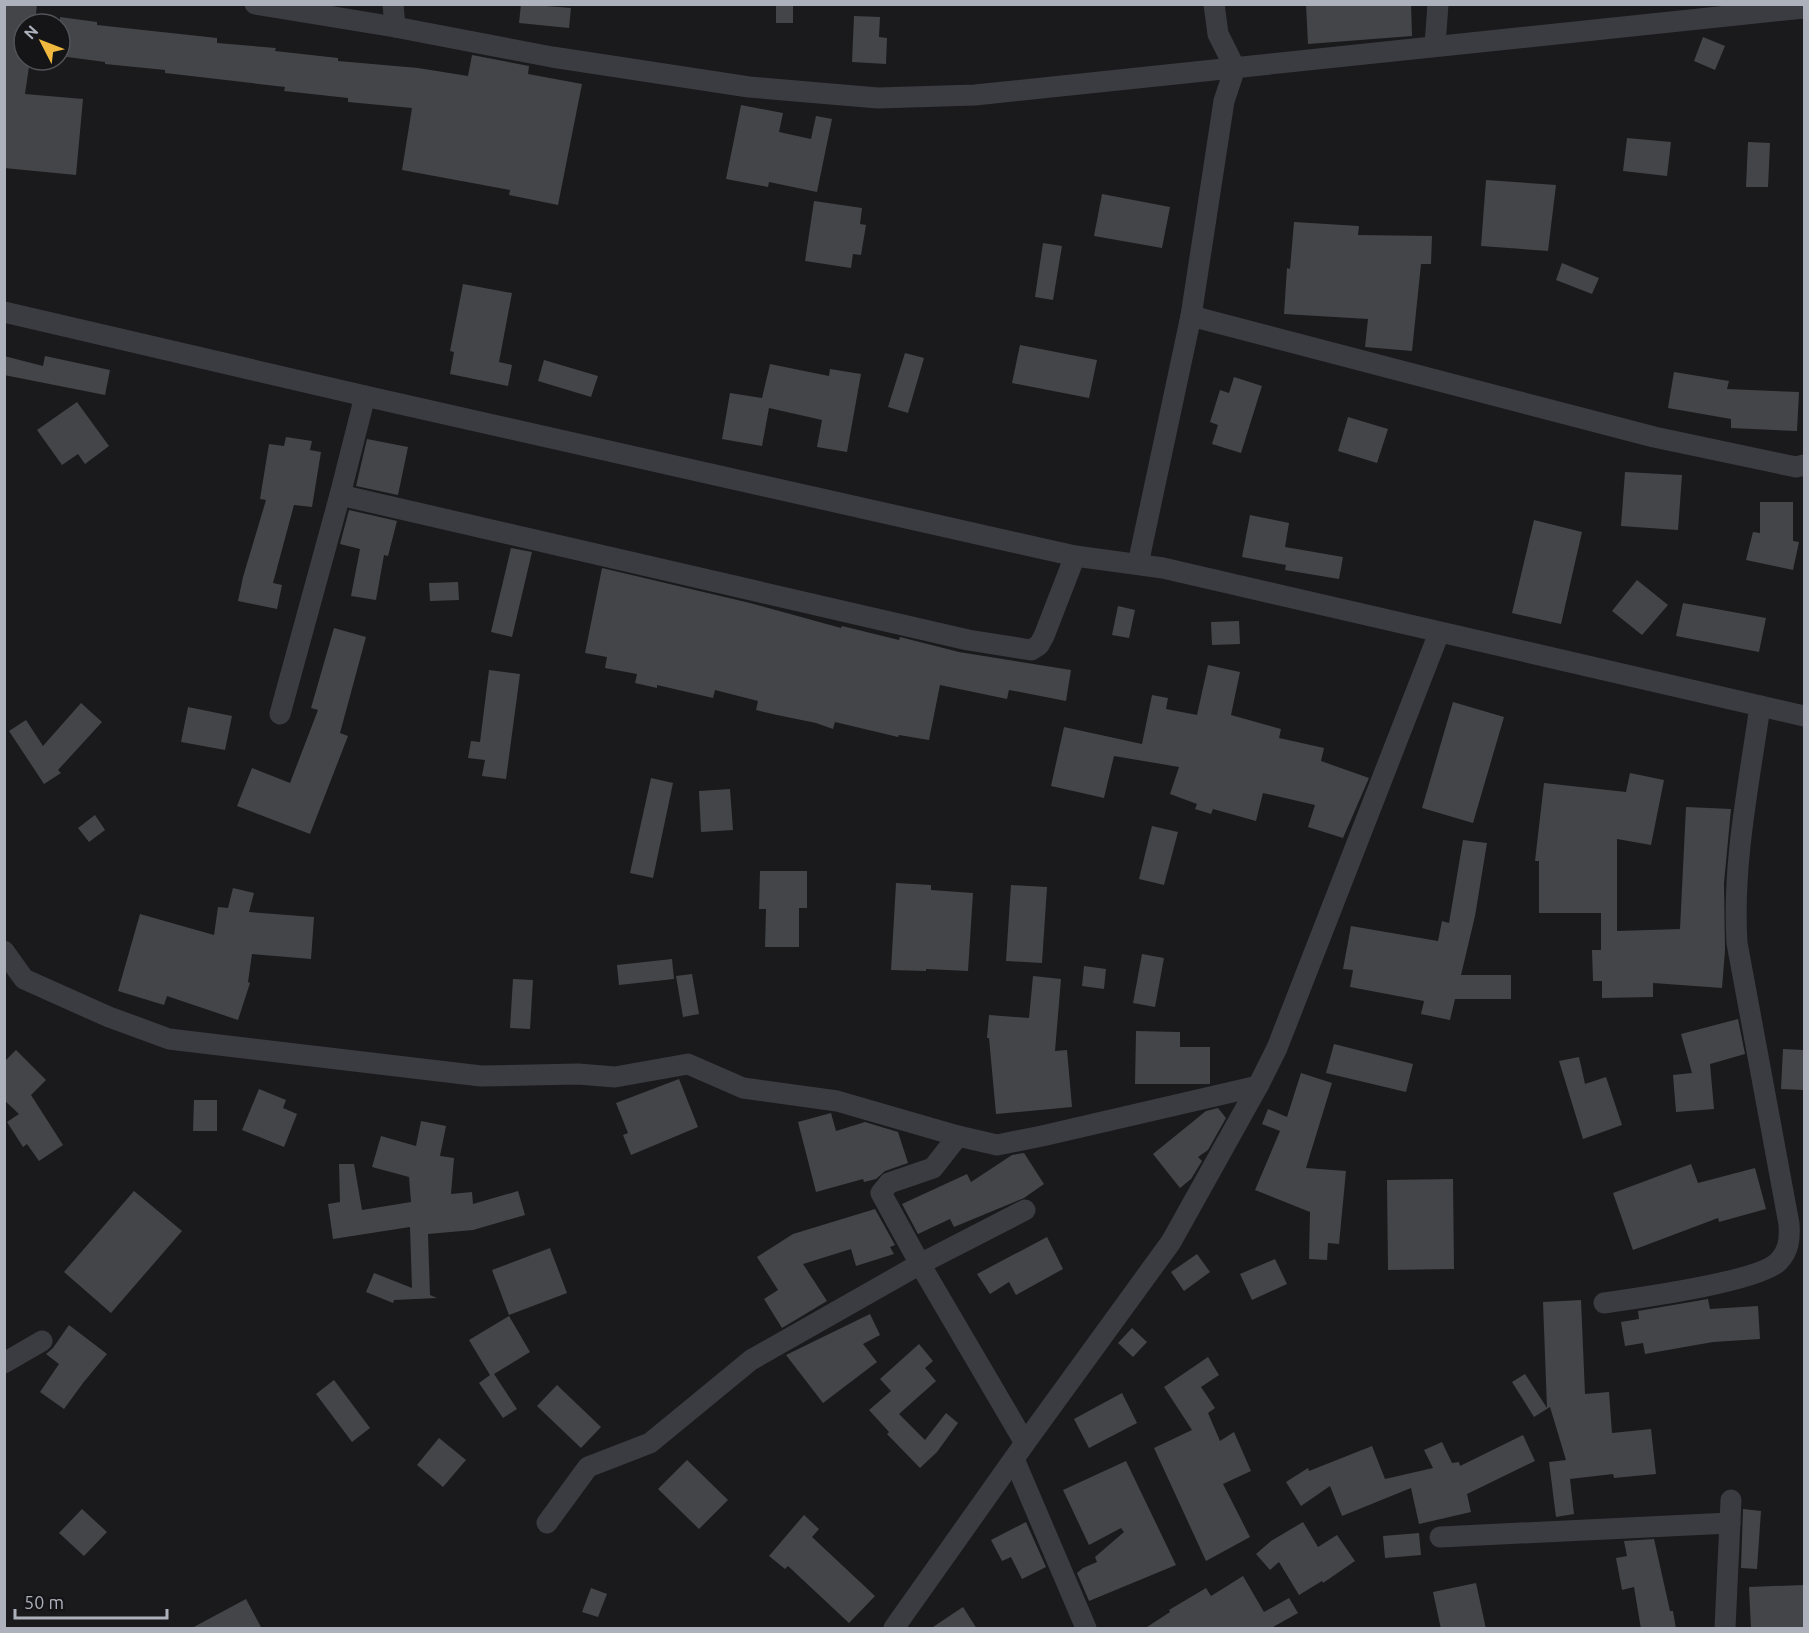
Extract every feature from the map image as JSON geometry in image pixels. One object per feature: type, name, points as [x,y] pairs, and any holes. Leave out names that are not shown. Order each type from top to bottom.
[{"type":"street","points":[[255,4],[552,57],[737,85],[878,98],[975,95],[1804,8]]},
{"type":"street","points":[[393,4],[394,27]]},
{"type":"street","points":[[1138,564],[1191,316],[1224,101],[1235,68],[1218,34],[1214,4]]},
{"type":"street","points":[[1435,45],[1438,4]]},
{"type":"street","points":[[4,312],[364,396],[1075,556],[1138,564],[1804,716]]},
{"type":"street","points":[[1191,316],[1654,437],[1796,467],[1804,465]]},
{"type":"street","points":[[280,714],[340,495],[364,396]]},
{"type":"street","points":[[340,495],[957,637],[1031,651],[1039,645],[1044,636],[1075,556]]},
{"type":"street","points":[[894,1629],[1019,1451],[1171,1242],[1258,1086],[1277,1048],[1439,633]]},
{"type":"street","points":[[1604,1304],[1672,1292],[1771,1268],[1788,1248],[1789,1224],[1737,943],[1735,909],[1741,841],[1760,706]]},
{"type":"street","points":[[4,951],[24,979],[109,1017],[169,1039],[481,1076],[578,1074],[615,1077],[688,1064],[743,1089],[837,1101],[958,1136],[997,1144],[1042,1136],[1258,1086]]},
{"type":"street","points":[[958,1136],[933,1168],[889,1183],[881,1193],[1019,1451],[1086,1629]]},
{"type":"street","points":[[547,1523],[588,1467],[650,1443],[751,1360],[920,1264],[1025,1210]]},
{"type":"street","points":[[4,1364],[42,1341]]},
{"type":"street","points":[[1725,1629],[1731,1500]]},
{"type":"street","points":[[1440,1537],[1730,1523]]},
{"type":"building","points":[[4,4],[37,4],[36,12],[12,12],[12,72],[28,72],[25,94],[83,99],[76,175],[4,168]]},
{"type":"building","points":[[521,4],[571,8],[569,28],[519,23]]},
{"type":"building","points":[[776,4],[793,4],[793,23],[776,23]]},
{"type":"building","points":[[1306,4],[1411,4],[1412,36],[1308,44]]},
{"type":"building","points":[[854,16],[880,17],[879,37],[887,38],[886,64],[852,62]]},
{"type":"building","points":[[72,19],[97,22],[97,25],[217,38],[217,43],[276,48],[275,51],[338,58],[338,61],[418,68],[468,76],[472,55],[529,66],[528,74],[582,84],[558,205],[509,195],[510,190],[402,170],[412,108],[348,102],[348,98],[284,91],[285,87],[165,73],[165,70],[105,64],[105,62],[72,58]]},
{"type":"building","points":[[1703,37],[1725,46],[1715,70],[1694,61]]},
{"type":"building","points":[[741,105],[783,113],[779,132],[811,139],[816,116],[832,119],[817,192],[769,182],[768,187],[726,179]]},
{"type":"building","points":[[1627,138],[1671,142],[1667,176],[1623,171]]},
{"type":"building","points":[[1748,142],[1770,143],[1768,187],[1746,187]]},
{"type":"building","points":[[1486,180],[1556,185],[1548,251],[1481,246]]},
{"type":"building","points":[[1102,194],[1170,207],[1162,248],[1094,236]]},
{"type":"building","points":[[814,201],[862,208],[860,224],[866,225],[861,255],[853,254],[851,268],[805,261]]},
{"type":"building","points":[[1294,222],[1359,226],[1358,235],[1432,236],[1431,264],[1421,264],[1412,351],[1365,347],[1368,319],[1284,314],[1287,268],[1290,269]]},
{"type":"building","points":[[1043,243],[1062,246],[1053,300],[1035,297]]},
{"type":"building","points":[[1562,263],[1599,278],[1592,294],[1556,280]]},
{"type":"building","points":[[463,284],[512,293],[499,362],[512,365],[508,386],[450,374],[454,352],[450,351]]},
{"type":"building","points":[[1020,345],[1097,360],[1089,398],[1012,383]]},
{"type":"building","points":[[905,353],[924,358],[908,413],[888,407]]},
{"type":"building","points":[[4,356],[43,366],[45,356],[110,370],[105,395],[4,375]]},
{"type":"building","points":[[544,360],[598,376],[591,397],[538,381]]},
{"type":"building","points":[[770,364],[829,376],[830,369],[861,374],[847,452],[817,447],[822,420],[769,408],[762,446],[722,439],[730,393],[762,398]]},
{"type":"building","points":[[1674,372],[1729,381],[1727,389],[1799,392],[1797,431],[1731,428],[1731,419],[1668,408]]},
{"type":"building","points":[[1234,377],[1262,386],[1241,453],[1212,444],[1218,425],[1210,422],[1220,390],[1229,393]]},
{"type":"building","points":[[77,402],[109,446],[85,464],[78,454],[62,465],[37,430]]},
{"type":"building","points":[[1348,417],[1388,429],[1377,463],[1338,451]]},
{"type":"building","points":[[286,437],[312,441],[310,450],[321,452],[312,507],[294,505],[273,583],[282,585],[277,609],[238,601],[266,500],[260,499],[269,444],[284,446]]},
{"type":"building","points":[[367,439],[408,447],[398,495],[356,486]]},
{"type":"building","points":[[1625,472],[1682,475],[1678,530],[1621,526]]},
{"type":"building","points":[[1760,502],[1793,502],[1793,541],[1799,542],[1793,570],[1746,560],[1753,532],[1760,533]]},
{"type":"building","points":[[349,510],[397,521],[388,556],[384,555],[376,600],[351,596],[360,549],[340,544]]},
{"type":"building","points":[[1250,515],[1289,523],[1285,547],[1343,557],[1339,579],[1285,570],[1286,565],[1242,557]]},
{"type":"building","points":[[1534,520],[1582,532],[1561,624],[1512,613]]},
{"type":"building","points":[[511,548],[532,552],[512,637],[491,632]]},
{"type":"building","points":[[602,568],[750,603],[841,628],[842,626],[899,640],[900,637],[959,652],[1071,670],[1066,701],[1009,690],[1007,699],[940,685],[929,740],[899,735],[898,737],[835,722],[833,729],[756,710],[758,701],[715,690],[713,698],[657,685],[657,688],[635,683],[637,674],[605,668],[607,657],[585,653]]},
{"type":"building","points":[[1637,580],[1668,605],[1642,635],[1612,611]]},
{"type":"building","points":[[458,582],[459,600],[430,601],[429,583]]},
{"type":"building","points":[[1683,603],[1766,618],[1759,652],[1676,636]]},
{"type":"building","points":[[1118,606],[1135,610],[1129,638],[1112,635]]},
{"type":"building","points":[[1239,621],[1240,644],[1212,645],[1211,622]]},
{"type":"building","points":[[334,628],[366,637],[340,733],[348,736],[310,834],[237,806],[252,768],[290,783],[318,710],[311,708]]},
{"type":"building","points":[[1208,665],[1240,672],[1231,715],[1281,729],[1279,738],[1324,748],[1321,761],[1369,778],[1343,838],[1308,827],[1315,805],[1263,793],[1256,821],[1213,809],[1211,814],[1195,809],[1197,804],[1170,794],[1179,767],[1114,756],[1104,798],[1051,786],[1064,727],[1142,744],[1152,695],[1168,698],[1166,709],[1197,715]]},
{"type":"building","points":[[489,670],[520,674],[506,779],[482,776],[485,760],[468,758],[471,741],[480,742]]},
{"type":"building","points":[[1453,702],[1504,717],[1473,823],[1422,808]]},
{"type":"building","points":[[81,703],[102,722],[58,770],[61,773],[44,784],[9,731],[26,720],[43,746]]},
{"type":"building","points":[[188,707],[232,716],[225,750],[181,742]]},
{"type":"building","points":[[1630,773],[1664,780],[1651,845],[1617,839],[1617,931],[1680,929],[1686,807],[1731,809],[1724,883],[1725,950],[1722,988],[1653,983],[1653,997],[1602,998],[1602,981],[1593,981],[1592,950],[1601,950],[1601,913],[1539,913],[1539,861],[1535,861],[1544,783],[1626,792]]},
{"type":"building","points":[[651,778],[673,783],[653,878],[630,873]]},
{"type":"building","points":[[730,789],[733,830],[701,832],[699,791]]},
{"type":"building","points":[[95,815],[105,830],[89,842],[78,828]]},
{"type":"building","points":[[1152,826],[1178,832],[1164,885],[1139,879]]},
{"type":"building","points":[[1463,840],[1487,843],[1475,916],[1461,975],[1511,975],[1511,999],[1455,999],[1450,1020],[1421,1014],[1424,1001],[1350,987],[1353,970],[1343,969],[1351,926],[1438,941],[1442,921],[1449,923]]},
{"type":"building","points":[[760,871],[807,871],[807,908],[799,908],[799,947],[765,947],[766,909],[759,909]]},
{"type":"building","points":[[896,883],[931,885],[931,890],[973,893],[968,971],[891,970]]},
{"type":"building","points":[[1011,885],[1047,887],[1042,963],[1006,961]]},
{"type":"building","points":[[233,888],[254,893],[249,912],[314,917],[311,959],[252,954],[248,982],[250,983],[238,1020],[167,996],[164,1005],[118,991],[140,914],[214,935],[218,907],[228,908]]},
{"type":"building","points":[[1142,954],[1164,958],[1155,1007],[1133,1003]]},
{"type":"building","points":[[672,959],[674,979],[619,985],[617,965]]},
{"type":"building","points":[[1084,966],[1106,969],[1104,989],[1082,986]]},
{"type":"building","points":[[692,974],[699,1014],[683,1017],[676,976]]},
{"type":"building","points":[[1033,976],[1061,979],[1055,1051],[1067,1050],[1072,1107],[996,1114],[989,1038],[987,1038],[989,1015],[1029,1018]]},
{"type":"building","points":[[513,979],[533,980],[530,1029],[510,1028]]},
{"type":"building","points":[[1738,1019],[1745,1054],[1710,1064],[1714,1109],[1676,1112],[1673,1075],[1692,1073],[1681,1034]]},
{"type":"building","points":[[1136,1031],[1180,1032],[1180,1047],[1210,1047],[1210,1084],[1135,1084]]},
{"type":"building","points":[[1334,1044],[1413,1064],[1406,1092],[1326,1073]]},
{"type":"building","points":[[1783,1049],[1804,1050],[1804,1090],[1781,1089]]},
{"type":"building","points":[[16,1050],[46,1080],[31,1095],[63,1145],[39,1161],[27,1144],[23,1147],[7,1122],[19,1114],[4,1100],[4,1062]]},
{"type":"building","points":[[1579,1057],[1585,1084],[1606,1077],[1622,1125],[1583,1139],[1559,1061]]},
{"type":"building","points":[[1301,1073],[1332,1083],[1306,1168],[1346,1171],[1339,1244],[1328,1243],[1327,1260],[1309,1259],[1310,1212],[1255,1190],[1280,1131],[1262,1124],[1268,1109],[1287,1117]]},
{"type":"building","points":[[679,1079],[698,1127],[631,1155],[623,1135],[628,1133],[616,1103]]},
{"type":"building","points":[[259,1089],[286,1100],[283,1108],[297,1114],[284,1147],[242,1130]]},
{"type":"building","points":[[194,1100],[217,1100],[217,1131],[193,1131]]},
{"type":"building","points":[[1218,1108],[1226,1118],[1208,1150],[1198,1157],[1202,1161],[1191,1179],[1180,1188],[1153,1154],[1206,1111]]},
{"type":"building","points":[[831,1113],[836,1131],[865,1122],[898,1132],[908,1163],[885,1171],[876,1179],[864,1182],[863,1179],[816,1192],[798,1122]]},
{"type":"building","points":[[421,1121],[446,1126],[440,1156],[454,1158],[451,1194],[472,1192],[473,1204],[518,1191],[525,1215],[473,1230],[428,1234],[430,1295],[437,1298],[394,1300],[393,1303],[366,1292],[374,1273],[412,1288],[410,1227],[333,1239],[328,1204],[340,1202],[339,1164],[354,1164],[362,1210],[411,1202],[409,1177],[372,1167],[381,1136],[416,1146]]},
{"type":"building","points":[[1024,1153],[1044,1184],[1024,1198],[954,1227],[950,1219],[918,1234],[902,1204],[967,1174],[971,1182],[1012,1155]]},
{"type":"building","points":[[1691,1164],[1698,1183],[1755,1168],[1766,1209],[1719,1222],[1718,1218],[1633,1250],[1613,1193]]},
{"type":"building","points":[[1453,1179],[1454,1269],[1388,1270],[1387,1180]]},
{"type":"building","points":[[134,1191],[182,1231],[111,1313],[64,1272]]},
{"type":"building","points":[[875,1209],[895,1245],[890,1247],[894,1254],[856,1266],[851,1249],[803,1264],[827,1301],[782,1328],[764,1299],[778,1290],[757,1257],[793,1234]]},
{"type":"building","points":[[1047,1237],[1063,1269],[1016,1295],[1009,1282],[990,1294],[977,1274]]},
{"type":"building","points":[[550,1248],[567,1293],[509,1315],[492,1270]]},
{"type":"building","points":[[1197,1254],[1210,1272],[1184,1291],[1171,1272]]},
{"type":"building","points":[[1275,1259],[1287,1284],[1252,1300],[1240,1274]]},
{"type":"building","points":[[1708,1299],[1710,1309],[1758,1306],[1760,1339],[1713,1342],[1645,1354],[1643,1343],[1625,1346],[1621,1322],[1639,1319],[1638,1311]]},
{"type":"building","points":[[1581,1300],[1585,1394],[1609,1392],[1612,1433],[1651,1429],[1656,1474],[1614,1478],[1613,1474],[1570,1479],[1574,1514],[1556,1517],[1549,1462],[1566,1460],[1550,1407],[1534,1417],[1512,1382],[1525,1374],[1547,1408],[1543,1302]]},
{"type":"building","points":[[870,1314],[880,1335],[863,1344],[877,1362],[823,1403],[786,1355]]},
{"type":"building","points":[[509,1316],[530,1352],[494,1374],[517,1409],[503,1418],[479,1383],[490,1375],[469,1340]]},
{"type":"building","points":[[69,1325],[107,1354],[64,1409],[40,1392],[59,1364],[46,1354]]},
{"type":"building","points":[[1132,1328],[1147,1342],[1133,1357],[1118,1343]]},
{"type":"building","points":[[919,1344],[933,1361],[925,1368],[936,1381],[899,1414],[925,1440],[946,1413],[958,1423],[937,1452],[920,1468],[887,1434],[889,1432],[869,1410],[891,1391],[880,1379]]},
{"type":"building","points":[[1208,1357],[1219,1375],[1201,1387],[1215,1408],[1208,1413],[1220,1441],[1234,1432],[1251,1471],[1223,1484],[1250,1537],[1206,1561],[1154,1448],[1192,1430],[1164,1387]]},
{"type":"building","points":[[334,1380],[370,1428],[352,1442],[316,1394]]},
{"type":"building","points":[[557,1385],[601,1427],[581,1448],[537,1406]]},
{"type":"building","points":[[1122,1393],[1137,1423],[1089,1448],[1074,1419]]},
{"type":"building","points":[[1523,1435],[1535,1461],[1467,1494],[1471,1512],[1419,1524],[1411,1488],[1342,1516],[1330,1486],[1301,1506],[1286,1482],[1308,1468],[1309,1471],[1372,1446],[1385,1479],[1433,1468],[1424,1450],[1442,1442],[1452,1463],[1459,1462],[1460,1466]]},
{"type":"building","points":[[439,1438],[466,1460],[443,1487],[417,1465]]},
{"type":"building","points":[[687,1460],[728,1500],[699,1529],[658,1489]]},
{"type":"building","points":[[1126,1461],[1176,1565],[1089,1601],[1077,1573],[1097,1562],[1095,1557],[1124,1532],[1121,1528],[1089,1545],[1063,1490]]},
{"type":"building","points":[[82,1509],[107,1532],[84,1556],[59,1533]]},
{"type":"building","points":[[1743,1509],[1761,1511],[1757,1569],[1741,1568]]},
{"type":"building","points":[[804,1515],[819,1529],[812,1537],[875,1596],[849,1623],[788,1566],[785,1569],[769,1556]]},
{"type":"building","points":[[1026,1522],[1046,1567],[1022,1579],[1011,1557],[1002,1561],[991,1540]]},
{"type":"building","points":[[1303,1522],[1318,1547],[1337,1535],[1355,1561],[1323,1583],[1322,1581],[1299,1595],[1279,1562],[1270,1570],[1256,1554],[1271,1541]]},
{"type":"building","points":[[1419,1533],[1421,1555],[1385,1558],[1383,1536]]},
{"type":"building","points":[[1654,1539],[1676,1629],[1641,1629],[1634,1587],[1622,1590],[1616,1558],[1627,1556],[1624,1541]]},
{"type":"building","points":[[1243,1576],[1264,1612],[1289,1598],[1298,1613],[1273,1627],[1274,1629],[1144,1629],[1170,1612],[1169,1610],[1206,1588],[1211,1596]]},
{"type":"building","points":[[1476,1583],[1486,1629],[1441,1629],[1433,1592]]},
{"type":"building","points":[[1804,1585],[1804,1629],[1751,1629],[1749,1587]]},
{"type":"building","points":[[591,1588],[607,1594],[598,1617],[582,1612]]},
{"type":"building","points":[[246,1599],[262,1629],[190,1629]]},
{"type":"building","points":[[963,1607],[977,1629],[930,1629]]}]
